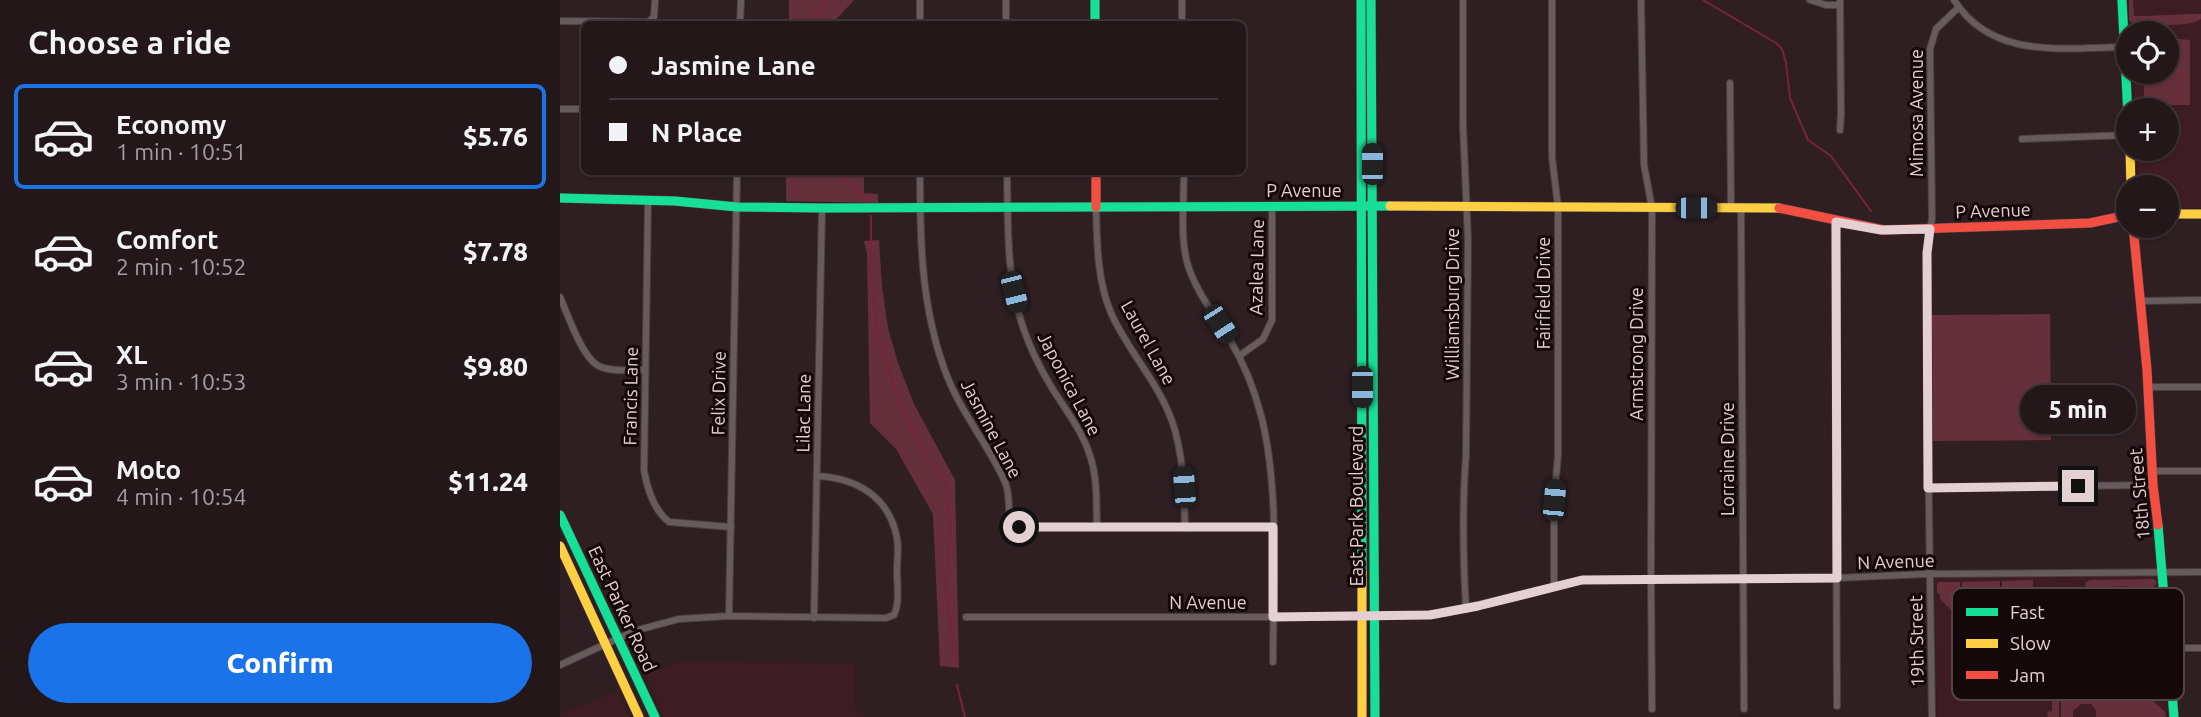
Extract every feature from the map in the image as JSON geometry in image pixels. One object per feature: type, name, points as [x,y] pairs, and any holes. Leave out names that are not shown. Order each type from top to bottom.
[{"type":"street","points":[[647,21],[652,20],[655,0]]},
{"type":"street","points":[[740,21],[741,0]]},
{"type":"street","points":[[920,0],[920,21]]},
{"type":"street","points":[[1006,0],[1006,21]]},
{"type":"street","points":[[1095,0],[1095,21]]},
{"type":"street","points":[[1182,0],[1182,21]]},
{"type":"street","name":"East Park Boulevard","points":[[1361,0],[1375,717]]},
{"type":"street","name":"East Park Boulevard","points":[[1362,717],[1371,0]]},
{"type":"street","name":"Williamsburg Drive","points":[[1463,0],[1468,253],[1464,533],[1466,609]]},
{"type":"street","name":"Fairfield Drive","points":[[1552,0],[1552,157],[1558,208],[1558,455],[1554,509],[1554,586]]},
{"type":"street","name":"Armstrong Drive","points":[[1641,0],[1644,165],[1652,208],[1652,709]]},
{"type":"street","points":[[1810,0],[1826,5],[1840,3],[1840,130]]},
{"type":"street","points":[[1954,0],[1969,18],[1991,34],[2029,47],[2116,47]]},
{"type":"street","points":[[2122,0],[2123,21]]},
{"type":"street","name":"Mimosa Avenue","points":[[1930,229],[1930,49],[1936,29],[1959,7]]},
{"type":"street","points":[[560,21],[581,21]]},
{"type":"street","name":"Lorraine Drive","points":[[1730,83],[1736,208],[1744,709]]},
{"type":"street","points":[[560,109],[581,109]]},
{"type":"street","points":[[2022,139],[2116,135]]},
{"type":"street","name":"Felix Drive","points":[[729,616],[737,175]]},
{"type":"street","name":"Jasmine Lane","points":[[920,175],[924,288],[928,315],[941,361],[960,405],[1005,480],[1011,524],[1019,527],[1273,527]]},
{"type":"street","name":"Japonica Lane","points":[[1007,175],[1010,266],[1020,318],[1040,366],[1090,454],[1095,475],[1097,527]]},
{"type":"street","name":"Laurel Lane","points":[[1096,175],[1098,256],[1102,285],[1110,311],[1171,419],[1179,444],[1183,473],[1185,528]]},
{"type":"street","points":[[1184,175],[1185,253],[1189,268],[1199,292],[1239,356],[1255,396],[1267,443],[1273,527],[1273,662]]},
{"type":"street","name":"P Avenue","points":[[560,198],[822,208],[1779,208],[1881,230],[2090,223],[2116,218]]},
{"type":"street","name":"Francis Lane","points":[[649,200],[645,370],[646,483],[656,507],[669,522],[730,527]]},
{"type":"street","name":"Azalea Lane","points":[[1239,356],[1263,339],[1272,320],[1272,207]]},
{"type":"street","name":"Lilac Lane","points":[[814,618],[822,208]]},
{"type":"street","points":[[2179,214],[2201,214]]},
{"type":"street","points":[[1836,222],[1837,706]]},
{"type":"street","name":"19th Street","points":[[1930,229],[1927,253],[1932,717]]},
{"type":"street","name":"18th Street","points":[[2134,238],[2148,387],[2153,485],[2164,588]]},
{"type":"street","points":[[560,298],[585,352],[594,364],[613,369],[645,370]]},
{"type":"street","points":[[2140,301],[2201,300]]},
{"type":"street","points":[[2148,387],[2201,387]]},
{"type":"street","points":[[2152,471],[2201,471]]},
{"type":"street","points":[[560,665],[619,638],[679,618],[891,617],[896,612],[897,544],[893,525],[881,504],[859,486],[847,480],[817,476]]},
{"type":"street","points":[[1928,488],[2153,485]]},
{"type":"street","name":"East Parker Road","points":[[560,515],[655,717]]},
{"type":"street","points":[[562,550],[576,549]]},
{"type":"street","name":"East Parker Road","points":[[562,550],[639,717]]},
{"type":"street","name":"N Avenue","points":[[966,617],[1430,615],[1466,609],[1582,580],[2201,572]]},
{"type":"shaded area","points":[[789,0],[854,0],[835,21],[789,21]]},
{"type":"shaded area","points":[[2129,0],[2133,0],[2134,16],[2201,14],[2201,19],[2196,22],[2179,25],[2179,21],[2129,20]]},
{"type":"shaded area","points":[[2131,0],[2201,0],[2201,208],[2179,208],[2179,175],[2138,175],[2138,161],[2179,161],[2179,98],[2135,98],[2134,84],[2179,84],[2179,21],[2132,21]]},
{"type":"shaded area","points":[[2179,39],[2190,40],[2190,105],[2179,105],[2179,98],[2144,98],[2144,84],[2179,84]]},
{"type":"shaded area","points":[[786,175],[864,175],[864,193],[878,194],[878,203],[786,201]]},
{"type":"shaded area","points":[[879,240],[888,328],[898,363],[914,404],[955,480],[959,668],[940,666],[933,514],[896,449],[870,423],[867,254],[864,241]]},
{"type":"shaded area","points":[[2050,314],[2051,440],[1933,441],[1932,315]]},
{"type":"shaded area","points":[[2154,575],[2159,580],[2159,588],[1952,588],[1952,700],[2166,700],[2167,717],[1937,717],[1935,577]]},
{"type":"shaded area","points":[[2154,579],[2157,582],[2153,588],[2085,588],[2085,583],[2090,580]]},
{"type":"shaded area","points":[[2033,580],[2033,588],[2002,588],[2002,581]]},
{"type":"shaded area","points":[[2000,581],[2000,588],[1962,588],[1962,582]]},
{"type":"shaded area","points":[[1960,582],[1960,588],[1952,588],[1952,611],[1940,599],[1937,583]]},
{"type":"shaded area","points":[[683,661],[854,664],[855,706],[866,717],[664,717],[644,673]]},
{"type":"shaded area","points":[[618,691],[629,717],[560,717],[560,714]]},
{"type":"shaded area","points":[[2052,700],[2059,700],[2059,717],[2048,717],[2047,712],[2052,711]]},
{"type":"shaded area","points":[[2061,700],[2152,700],[2165,712],[2166,717],[2096,717],[2096,710],[2091,704],[2081,704],[2073,711],[2073,717],[2061,717]]},
{"type":"waterway","points":[[812,21],[825,0]]},
{"type":"waterway","points":[[1703,0],[1782,49],[1790,98],[1808,140],[1831,156],[1871,211]]},
{"type":"waterway","points":[[839,175],[864,197]]},
{"type":"waterway","points":[[871,216],[871,274],[876,326],[905,416],[923,452],[945,483],[951,528],[945,583],[956,664]]},
{"type":"waterway","points":[[957,685],[965,717]]},
{"type":"traffic: fast","points":[[1095,0],[1095,21]]},
{"type":"traffic: fast","points":[[1361,0],[1362,572]]},
{"type":"traffic: fast","points":[[1371,0],[1375,717]]},
{"type":"traffic: fast","points":[[2122,0],[2127,98]]},
{"type":"traffic: fast","points":[[560,198],[675,201],[737,207],[822,208],[1390,206]]},
{"type":"traffic: fast","points":[[560,515],[655,717]]},
{"type":"traffic: fast","points":[[2158,525],[2163,588]]},
{"type":"traffic: fast","points":[[2173,700],[2174,717]]},
{"type":"traffic: slow","points":[[2130,161],[2131,175]]},
{"type":"traffic: slow","points":[[1390,206],[1779,208]]},
{"type":"traffic: slow","points":[[2179,214],[2201,214]]},
{"type":"traffic: slow","points":[[560,546],[639,717]]},
{"type":"traffic: slow","points":[[1362,572],[1362,717]]},
{"type":"traffic: jam","points":[[1096,175],[1096,207]]},
{"type":"traffic: jam","points":[[1779,208],[1884,230],[2090,223],[2116,218]]},
{"type":"traffic: jam","points":[[2134,238],[2158,525]]},
{"type":"route","points":[[1019,527],[1273,527],[1273,617],[1430,615],[1582,580],[1837,578],[1836,222],[1881,230],[1930,229],[1927,253],[1928,488],[2078,486]]}]
